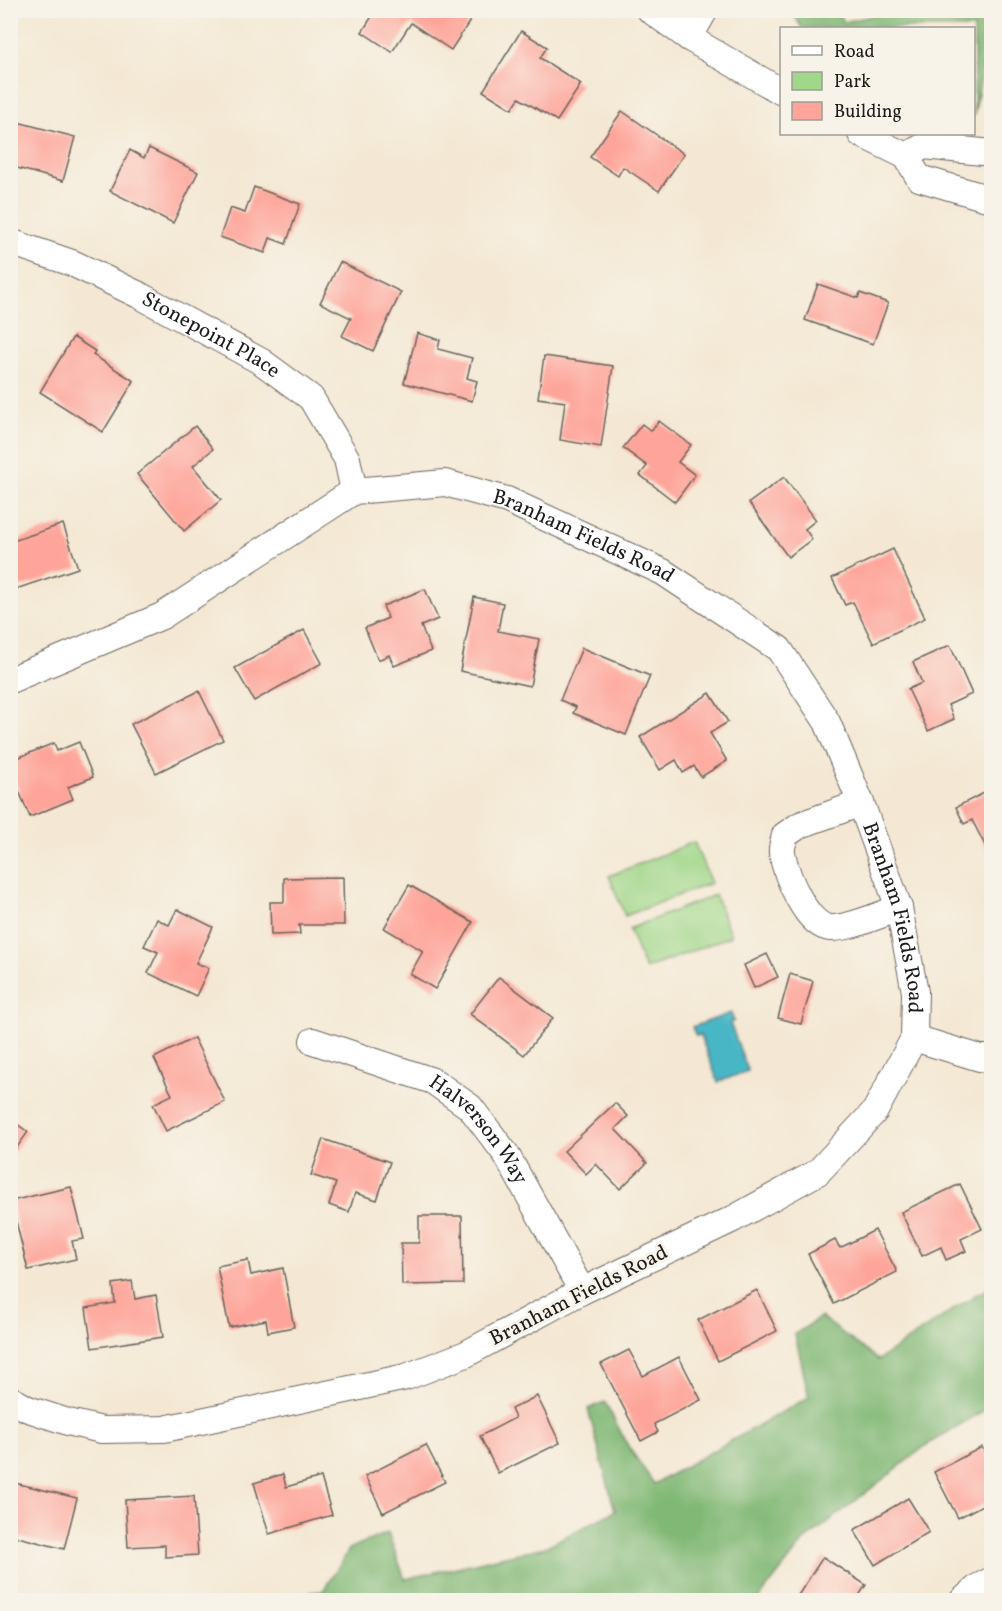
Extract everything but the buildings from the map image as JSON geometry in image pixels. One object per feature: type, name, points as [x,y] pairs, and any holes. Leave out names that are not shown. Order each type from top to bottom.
[{"type":"street","points":[[650,10],[689,38],[780,91]]},
{"type":"street","points":[[689,38],[705,10]]},
{"type":"street","points":[[863,135],[906,156],[919,178],[987,198],[992,195]]},
{"type":"street","points":[[906,156],[924,146],[992,153]]},
{"type":"street","name":"Stonepoint Place","points":[[10,242],[72,263],[139,295],[262,362],[311,398],[347,459],[354,491]]},
{"type":"street","name":"Branham Fields Road","points":[[10,680],[162,616],[354,491],[445,483],[507,500],[663,572],[779,649],[827,722],[861,803],[899,908],[915,992],[914,1038],[875,1111],[818,1172],[733,1219],[582,1291],[466,1354],[406,1377],[164,1429],[102,1430],[28,1409],[10,1399]]},
{"type":"street","points":[[861,803],[800,825],[785,835],[781,851],[793,887],[809,915],[820,925],[830,928],[844,927],[899,908]]},
{"type":"street","points":[[914,1038],[980,1058],[992,1058]]},
{"type":"street","name":"Halverson Way","points":[[313,1041],[432,1081],[470,1107],[506,1154],[582,1291]]},
{"type":"street","points":[[963,1600],[978,1587],[992,1580]]},
{"type":"green space","points":[[791,11],[837,11],[844,22],[894,11],[991,11],[975,110],[975,27],[801,27]]},
{"type":"green space","points":[[694,842],[711,883],[625,916],[609,876]]},
{"type":"green space","points":[[715,895],[731,936],[645,969],[629,929]]},
{"type":"green space","points":[[991,1288],[991,1406],[928,1444],[804,1541],[758,1600],[248,1600],[323,1591],[350,1548],[388,1533],[405,1579],[545,1547],[615,1511],[588,1409],[605,1402],[628,1446],[654,1484],[809,1397],[795,1334],[821,1317],[878,1360],[977,1294]]},
{"type":"water","points":[[731,1013],[734,1021],[730,1023],[748,1071],[718,1082],[700,1035],[696,1036],[692,1027]]}]
